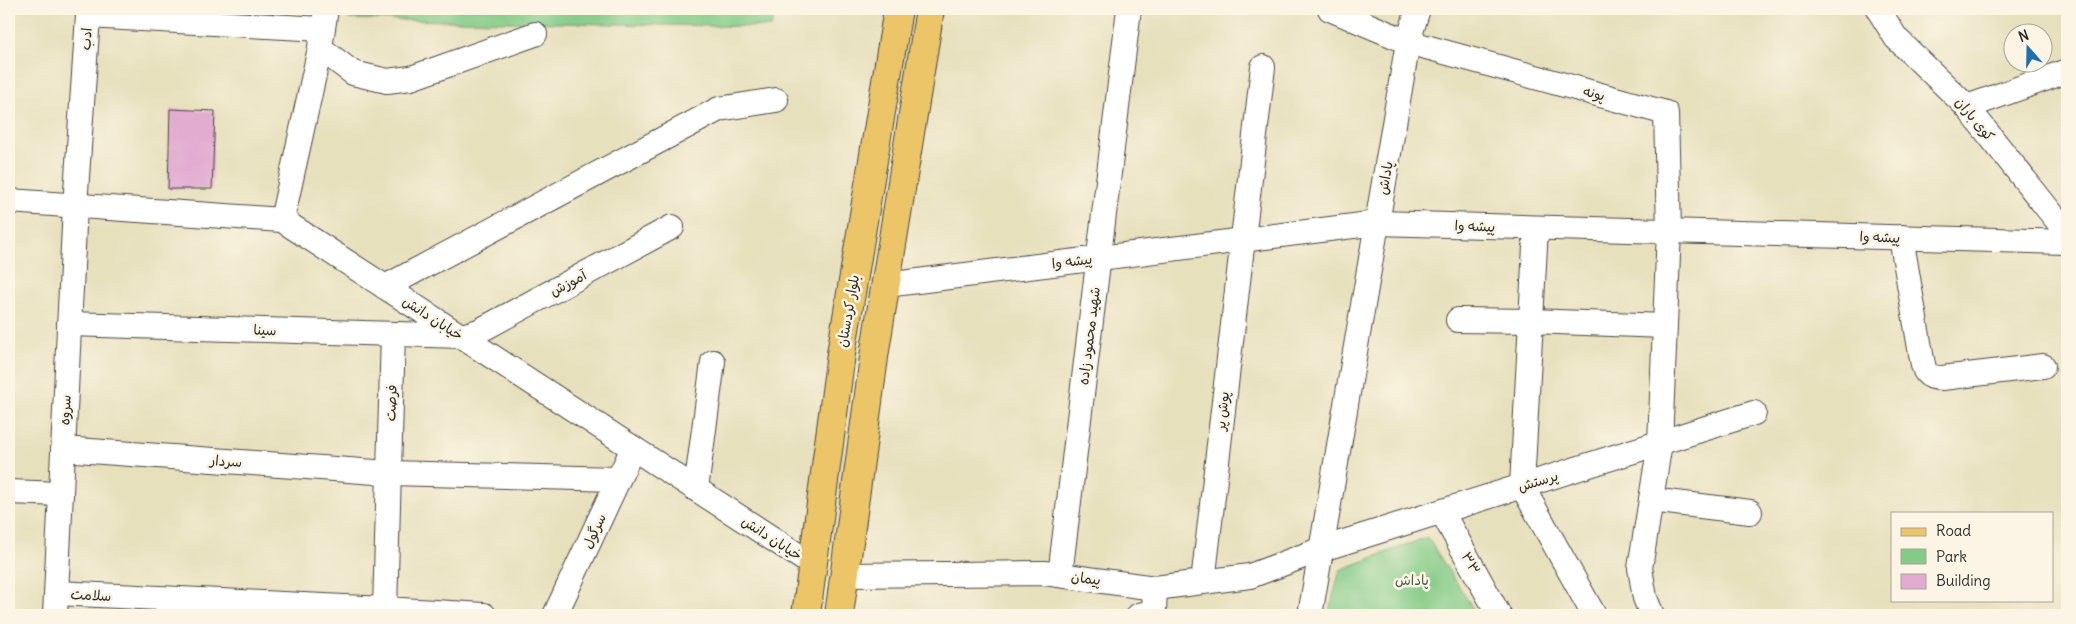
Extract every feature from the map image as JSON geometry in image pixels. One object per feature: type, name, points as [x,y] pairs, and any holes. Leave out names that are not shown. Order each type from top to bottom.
[{"type":"main road","name":"بلوار کردستان","points":[[806,615],[841,354],[898,9]]},
{"type":"main road","points":[[838,615],[886,284],[930,9]]},
{"type":"street","name":"شهید محمود زاده","points":[[1060,575],[1129,9]]},
{"type":"street","points":[[1330,9],[1408,42]]},
{"type":"street","name":"پاداش","points":[[1310,615],[1408,42],[1418,9]]},
{"type":"street","name":"کوی باران","points":[[1878,9],[1896,38],[1967,107],[2067,233]]},
{"type":"street","name":"ادب","points":[[75,206],[88,16],[323,28]]},
{"type":"street","points":[[323,28],[354,73],[386,81],[411,78],[535,34]]},
{"type":"street","points":[[282,220],[323,28]]},
{"type":"street","name":"پونه","points":[[1408,42],[1666,113],[1669,231]]},
{"type":"street","name":"پوش پر","points":[[1203,582],[1263,67]]},
{"type":"street","points":[[1967,107],[2067,71]]},
{"type":"street","points":[[385,286],[719,109],[776,100]]},
{"type":"street","name":"خیابان دانش","points":[[9,201],[282,220],[813,564]]},
{"type":"street","name":"سروه","points":[[56,604],[75,206]]},
{"type":"street","name":"پیشه وا","points":[[886,284],[1377,224],[2067,242]]},
{"type":"street","name":"آموزش","points":[[462,336],[479,330],[672,227]]},
{"type":"street","points":[[1536,228],[1522,486],[1594,615]]},
{"type":"street","points":[[1652,615],[1645,598],[1640,568],[1660,443],[1669,231]]},
{"type":"street","points":[[1901,237],[1924,371],[1928,375],[1933,378],[1942,378],[2043,366]]},
{"type":"street","points":[[1458,320],[1665,326]]},
{"type":"street","name":"سینا","points":[[69,324],[462,336]]},
{"type":"street","name":"فرصت","points":[[385,609],[393,334]]},
{"type":"street","points":[[696,489],[713,362]]},
{"type":"street","name":"پرستش","points":[[1322,550],[1754,413]]},
{"type":"street","name":"سرگول","points":[[554,615],[633,448]]},
{"type":"street","name":"سردار","points":[[63,449],[389,473],[618,479]]},
{"type":"street","points":[[9,492],[61,494]]},
{"type":"street","points":[[1651,500],[1750,512]]},
{"type":"street","name":"۳۳","points":[[1442,512],[1499,615]]},
{"type":"street","name":"پیمان","points":[[844,575],[1034,573],[1155,588],[1250,576],[1322,550]]},
{"type":"street","points":[[1139,615],[1154,612],[1155,588]]},
{"type":"street","name":"سلامت","points":[[56,604],[385,609],[484,615]]},
{"type":"green space","points":[[350,9],[777,9],[771,27],[349,19]]},
{"type":"green space","name":"پاداش","points":[[1427,537],[1473,608],[1455,615],[1328,615],[1340,570]]},
{"type":"building","points":[[170,109],[215,111],[212,189],[168,189]]}]
